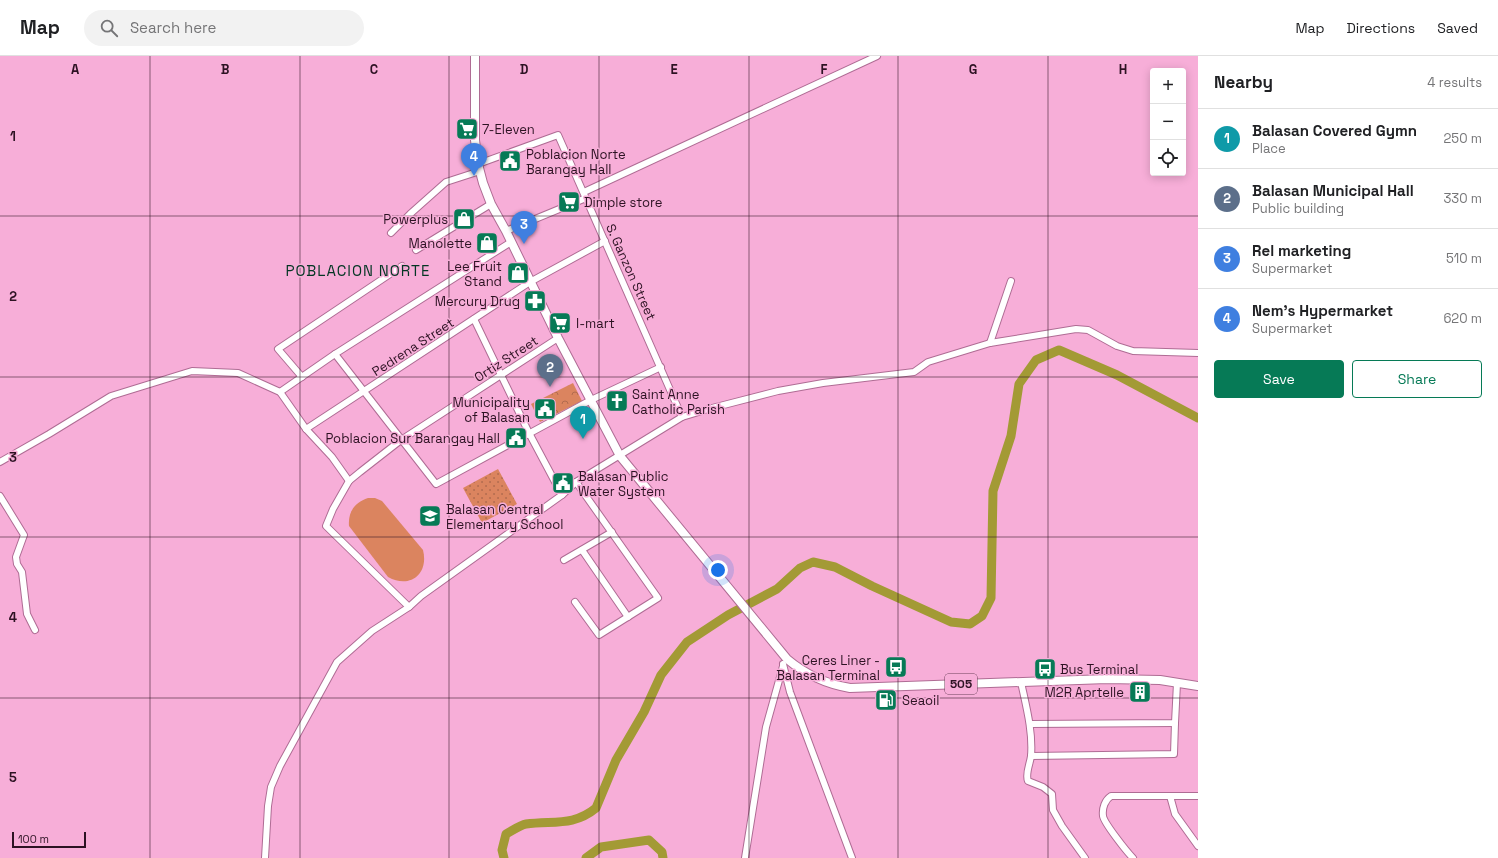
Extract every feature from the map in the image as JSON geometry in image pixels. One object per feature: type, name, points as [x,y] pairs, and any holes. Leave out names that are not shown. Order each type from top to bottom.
[{"type":"main road","name":"505","points":[[475,56],[475,140],[479,168],[491,204],[506,231],[558,338],[620,456],[737,597],[785,662],[814,678],[833,685],[850,688],[1107,679],[1160,680],[1198,686]]},
{"type":"street","points":[[506,231],[877,56]]},
{"type":"street","name":"S. Ganzon Street","points":[[479,168],[558,135],[606,241],[682,417]]},
{"type":"street","points":[[391,233],[446,182],[479,168]]},
{"type":"street","points":[[416,250],[491,204]]},
{"type":"street","name":"Pedrena Street","points":[[306,429],[365,392],[530,282],[606,241]]},
{"type":"street","points":[[280,392],[335,354],[511,242]]},
{"type":"street","points":[[302,376],[278,349],[402,266]]},
{"type":"street","points":[[990,343],[1011,281]]},
{"type":"street","points":[[474,320],[529,433],[562,495]]},
{"type":"street","points":[[264,858],[271,787],[280,766],[337,662],[372,631],[409,607],[421,596],[562,495],[576,482],[682,417],[778,391],[823,382],[914,372],[928,362],[990,343],[1076,329],[1088,330],[1117,346],[1133,351],[1198,352]]},
{"type":"street","name":"Ortiz Street","points":[[349,481],[401,440],[558,338]]},
{"type":"street","points":[[335,354],[436,484],[591,400],[661,367]]},
{"type":"street","points":[[0,462],[111,396],[192,371],[238,373],[280,392],[306,429],[332,457],[349,481],[333,509],[326,526],[409,607]]},
{"type":"street","points":[[575,602],[599,635],[658,598],[576,482]]},
{"type":"street","points":[[0,496],[24,535],[16,557],[17,564],[22,572],[27,614],[35,630]]},
{"type":"street","points":[[564,560],[612,532]]},
{"type":"street","points":[[582,550],[628,617]]},
{"type":"street","points":[[745,858],[766,727],[785,662]]},
{"type":"street","points":[[785,662],[790,692],[852,858]]},
{"type":"street","points":[[1021,682],[1030,724],[1031,756],[1026,777],[1028,781],[1043,787],[1052,794],[1053,810],[1062,826],[1085,858]]},
{"type":"street","points":[[1031,756],[1174,754],[1177,683]]},
{"type":"street","points":[[1030,724],[1175,723]]},
{"type":"street","points":[[1133,858],[1103,817],[1103,806],[1108,798],[1111,796],[1198,796]]},
{"type":"street","points":[[1170,796],[1175,814],[1198,846]]},
{"type":"green space","points":[[573,383],[582,401],[540,422],[531,404]]},
{"type":"green space","points":[[498,469],[517,504],[482,523],[463,488]]},
{"type":"green space","points":[[368,498],[375,498],[382,501],[423,550],[423,566],[416,577],[404,581],[388,577],[349,526],[350,516],[353,509],[356,505]]},
{"type":"waterway","points":[[504,858],[502,850],[506,834],[526,824],[562,822],[579,818],[596,808],[616,760],[644,712],[661,675],[687,642],[728,615],[777,589],[800,568],[813,562],[835,567],[872,586],[951,622],[970,624],[982,616],[991,598],[993,491],[1011,436],[1019,384],[1036,360],[1059,350],[1117,375],[1198,418]]},
{"type":"waterway","points":[[586,858],[601,847],[649,840],[662,852],[663,858]]},
{"type":"place","name":"7-Eleven","points":[[467,129]]},
{"type":"place","name":"Poblacion Norte Barangay Hall","points":[[510,161]]},
{"type":"place","name":"Nem's Hypermarket","points":[[474,176]]},
{"type":"place","name":"Dimple store","points":[[569,202]]},
{"type":"place","name":"Powerplus","points":[[464,219]]},
{"type":"place","name":"Manolette","points":[[487,243]]},
{"type":"place","name":"Rel marketing","points":[[524,244]]},
{"type":"place","name":"Lee Fruit Stand","points":[[518,273]]},
{"type":"place","name":"Mercury Drug","points":[[535,301]]},
{"type":"place","name":"I-mart","points":[[560,323]]},
{"type":"place","name":"Balasan Municipal Hall","points":[[550,387]]},
{"type":"place","name":"Saint Anne Catholic Parish","points":[[617,401]]},
{"type":"place","name":"Municipality of Balasan","points":[[545,409]]},
{"type":"place","name":"Poblacion Sur Barangay Hall","points":[[516,438]]},
{"type":"place","name":"Balasan Covered Gymn","points":[[583,439]]},
{"type":"place","name":"Balasan Public Water System","points":[[563,483]]},
{"type":"place","name":"Balasan Central Elementary School","points":[[430,516]]},
{"type":"place","name":"Ceres Liner - Balasan Terminal","points":[[896,667]]},
{"type":"place","name":"Bus Terminal","points":[[1045,669]]},
{"type":"place","name":"M2R Aprtelle","points":[[1140,692]]},
{"type":"place","name":"Seaoil","points":[[886,700]]},
{"type":"district","name":"POBLACION NORTE","points":[[358,270]]}]
